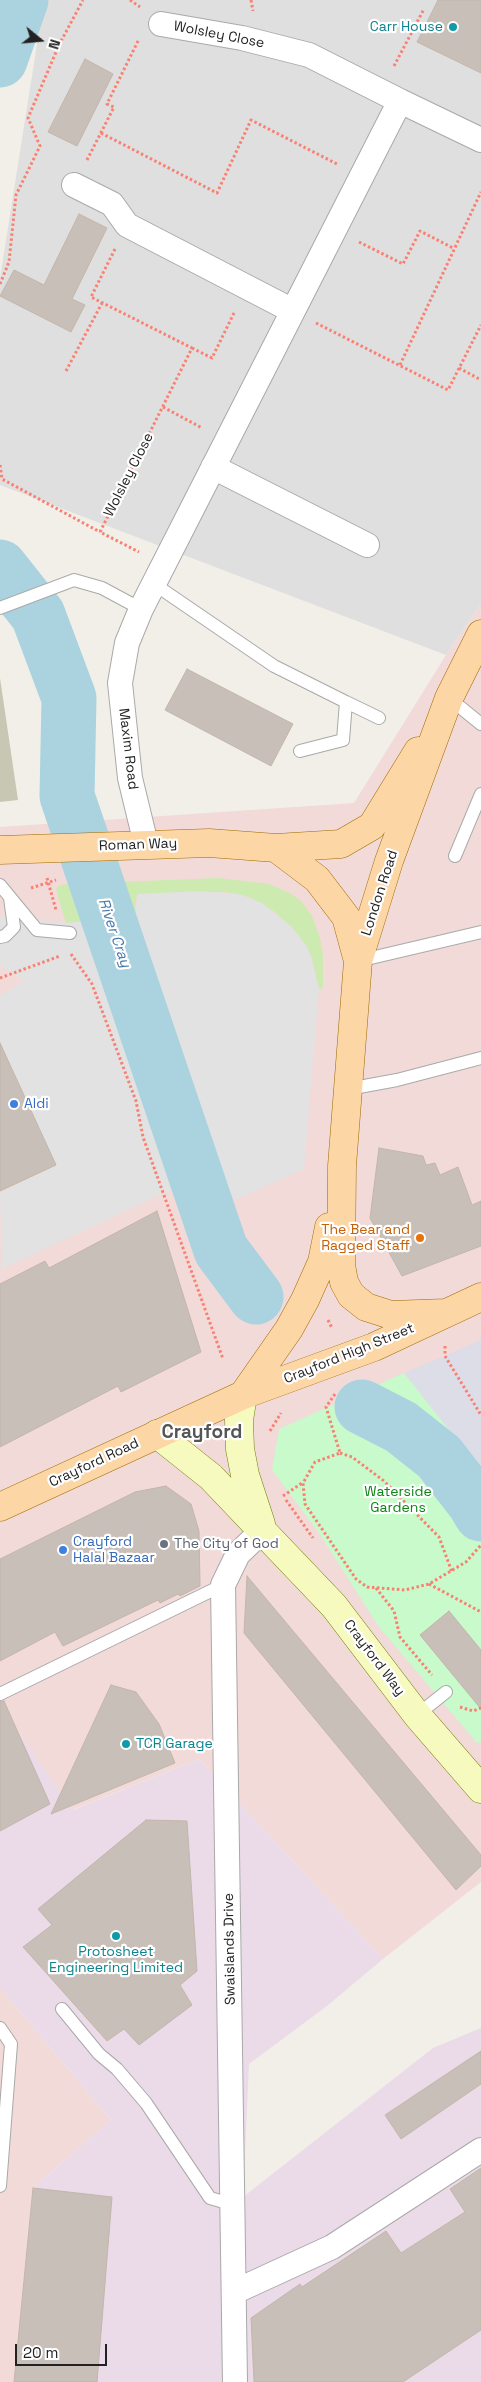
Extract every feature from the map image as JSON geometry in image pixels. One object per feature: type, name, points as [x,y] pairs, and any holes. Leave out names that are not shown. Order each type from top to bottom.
[{"type":"main road","name":"London Road","points":[[446,1313],[391,1315],[366,1307],[351,1295],[344,1282],[341,1265],[342,1166],[358,961],[390,861],[449,698],[481,634]]},
{"type":"main road","name":"Roman Way","points":[[0,850],[137,844],[209,843],[276,848],[340,844],[372,826],[449,698]]},
{"type":"main road","points":[[276,848],[317,879],[346,917],[358,961]]},
{"type":"main road","name":"London Road","points":[[243,1395],[289,1330],[319,1269],[342,1166]]},
{"type":"main road","name":"Crayford High Street","points":[[243,1395],[374,1347],[481,1297]]},
{"type":"main road","name":"Crayford Road","points":[[0,1507],[243,1395]]},
{"type":"main road","name":"Crayford Way","points":[[243,1395],[239,1420],[240,1449],[245,1475],[263,1530]]},
{"type":"main road","name":"Crayford Way","points":[[157,1434],[211,1477],[334,1606],[417,1715],[481,1789]]},
{"type":"street","name":"Wolsley Close","points":[[161,24],[242,38],[309,55],[481,140]]},
{"type":"street","points":[[141,609],[361,177],[391,96]]},
{"type":"street","points":[[74,185],[112,204],[127,225],[293,311]]},
{"type":"street","points":[[213,467],[368,545]]},
{"type":"street","name":"Maxim Road","points":[[137,844],[120,683],[127,643],[141,609]]},
{"type":"street","name":"Swaislands Drive","points":[[235,2382],[224,1585],[238,1554],[263,1530]]},
{"type":"street","points":[[234,2292],[332,2247],[481,2150]]},
{"type":"lane","points":[[159,575],[274,666],[379,718]]},
{"type":"lane","points":[[0,608],[74,580],[102,588],[141,609]]},
{"type":"lane","points":[[449,698],[481,724]]},
{"type":"lane","points":[[300,751],[342,740],[346,702]]},
{"type":"lane","points":[[455,856],[481,794]]},
{"type":"lane","points":[[0,884],[36,930],[66,933]]},
{"type":"lane","points":[[0,937],[5,936],[14,928],[10,898]]},
{"type":"lane","points":[[358,961],[481,932]]},
{"type":"lane","points":[[348,1089],[397,1080],[481,1058]]},
{"type":"lane","points":[[0,1694],[224,1585]]},
{"type":"lane","points":[[417,1715],[446,1692]]},
{"type":"lane","points":[[62,2009],[99,2054],[117,2069],[146,2104],[210,2198],[234,2205]]},
{"type":"lane","points":[[0,2028],[11,2044],[0,2186]]},
{"type":"path","points":[[0,284],[9,262],[16,195],[40,146],[28,118],[59,46],[83,0]]},
{"type":"path","points":[[391,96],[424,9]]},
{"type":"path","name":"Wolsley Close","points":[[74,185],[114,108],[108,104],[140,36],[161,24]]},
{"type":"path","points":[[101,133],[217,193],[251,120],[361,177]]},
{"type":"path","points":[[400,365],[481,192]]},
{"type":"path","points":[[127,225],[91,297],[102,303],[212,358],[247,288]]},
{"type":"path","points":[[334,230],[403,264],[420,231],[454,248]]},
{"type":"path","points":[[66,371],[102,303]]},
{"type":"path","points":[[293,311],[448,390],[481,324]]},
{"type":"path","name":"Wolsley Close","points":[[159,575],[100,532],[192,348]]},
{"type":"path","points":[[459,368],[481,380]]},
{"type":"path","points":[[163,407],[227,440]]},
{"type":"path","points":[[0,465],[2,479],[100,532]]},
{"type":"path","points":[[50,848],[48,882],[66,933],[69,952],[92,984],[136,1101],[143,1137],[223,1359]]},
{"type":"path","points":[[48,882],[58,880]]},
{"type":"path","points":[[0,978],[62,955]]},
{"type":"path","points":[[446,1313],[445,1356],[481,1415]]},
{"type":"path","points":[[339,1387],[326,1407],[340,1453]]},
{"type":"path","points":[[283,1496],[302,1482],[315,1462],[340,1453],[352,1458],[384,1481],[439,1537],[452,1572]]},
{"type":"path","points":[[302,1482],[305,1504],[356,1579],[367,1587],[405,1590],[429,1584],[466,1562],[481,1545]]},
{"type":"path","points":[[278,1488],[315,1541]]},
{"type":"path","points":[[429,1584],[481,1612]]},
{"type":"path","points":[[376,1588],[394,1611],[400,1637],[458,1706],[473,1711],[481,1708]]},
{"type":"shaded area","points":[[44,0],[481,0],[481,604],[446,655],[0,485],[0,278]]},
{"type":"shaded area","points":[[481,604],[481,1882],[383,1959],[199,1759],[72,1810],[0,1706],[0,827],[354,803],[446,655]]},
{"type":"shaded area","points":[[0,678],[18,800],[0,802]]},
{"type":"shaded area","points":[[201,891],[238,894],[262,903],[291,926],[306,945],[311,956],[319,989],[304,1169],[237,1199],[168,1191],[2,1269],[0,1193],[56,1165],[0,1043],[0,996],[24,981],[0,966],[0,915],[66,923],[135,917],[138,894]]},
{"type":"shaded area","points":[[481,1340],[481,1470],[404,1373]]},
{"type":"shaded area","points":[[0,1706],[73,1810],[199,1759],[383,1959],[327,2006],[249,2064],[243,2197],[433,2048],[481,2028],[481,2382],[14,2382],[33,2188],[111,2120],[0,1988]]},
{"type":"shaded area","points":[[0,1988],[111,2120],[33,2188],[14,2382],[0,2382]]},
{"type":"green space","points":[[220,878],[269,884],[290,893],[301,901],[312,916],[320,938],[323,956],[323,988],[319,989],[311,956],[298,935],[275,912],[249,897],[226,892],[138,894],[135,917],[66,923],[56,890],[58,886],[65,884]]},
{"type":"green space","name":"Waterside Gardens","points":[[404,1373],[481,1470],[481,1742],[477,1743],[379,1627],[319,1533],[272,1470],[279,1429]]},
{"type":"building","name":"Carr House","points":[[438,0],[481,0],[481,73],[417,42]]},
{"type":"building","points":[[85,59],[113,74],[77,146],[48,132]]},
{"type":"building","points":[[79,214],[107,228],[72,299],[85,305],[71,332],[0,296],[14,270],[44,285]]},
{"type":"building","points":[[187,669],[293,724],[271,766],[165,710]]},
{"type":"building","name":"Aldi","points":[[0,1043],[56,1165],[0,1191]]},
{"type":"building","points":[[379,1148],[423,1156],[426,1165],[435,1163],[440,1175],[458,1167],[472,1205],[481,1201],[481,1246],[402,1276],[370,1218]]},
{"type":"building","points":[[157,1211],[201,1352],[121,1392],[118,1386],[0,1447],[0,1284],[45,1261],[49,1268]]},
{"type":"building","points":[[166,1486],[191,1504],[199,1531],[200,1586],[160,1603],[158,1600],[63,1646],[55,1632],[0,1661],[0,1559],[135,1492]]},
{"type":"building","points":[[247,1576],[481,1855],[481,1866],[456,1890],[244,1633]]},
{"type":"building","points":[[449,1611],[481,1650],[481,1709],[420,1635]]},
{"type":"building","name":"TCR Garage","points":[[111,1685],[136,1692],[159,1724],[175,1763],[51,1814]]},
{"type":"building","points":[[4,1701],[50,1804],[0,1831],[0,1702]]},
{"type":"building","name":"Protosheet Engineering Limited","points":[[146,1820],[187,1821],[197,1971],[180,1985],[192,2005],[139,2045],[124,2029],[107,2041],[23,1947],[52,1925],[38,1909]]},
{"type":"building","points":[[481,2051],[481,2084],[401,2139],[385,2115]]},
{"type":"building","points":[[481,2168],[481,2330],[403,2382],[254,2382],[251,2318],[300,2284],[302,2287],[386,2231],[401,2253],[465,2212],[450,2189]]},
{"type":"building","points":[[33,2188],[112,2197],[97,2382],[14,2382]]},
{"type":"waterway","name":"River Cray","points":[[0,60],[21,0]]},
{"type":"waterway","name":"River Cray","points":[[0,567],[38,615],[69,698],[67,796],[221,1250],[256,1297]]},
{"type":"waterway","name":"River Cray","points":[[362,1407],[401,1427],[439,1457],[481,1514]]},
{"type":"place","name":"Carr House","points":[[453,27]]},
{"type":"place","name":"Aldi","points":[[14,1104]]},
{"type":"place","name":"The Bear and Ragged Staff","points":[[420,1238]]},
{"type":"place","name":"The City of God","points":[[164,1544]]},
{"type":"place","name":"Crayford Halal Bazaar","points":[[63,1550]]},
{"type":"place","name":"TCR Garage","points":[[126,1744]]},
{"type":"place","name":"Protosheet Engineering Limited","points":[[116,1936]]},
{"type":"district","name":"Crayford","points":[[202,1433]]}]
